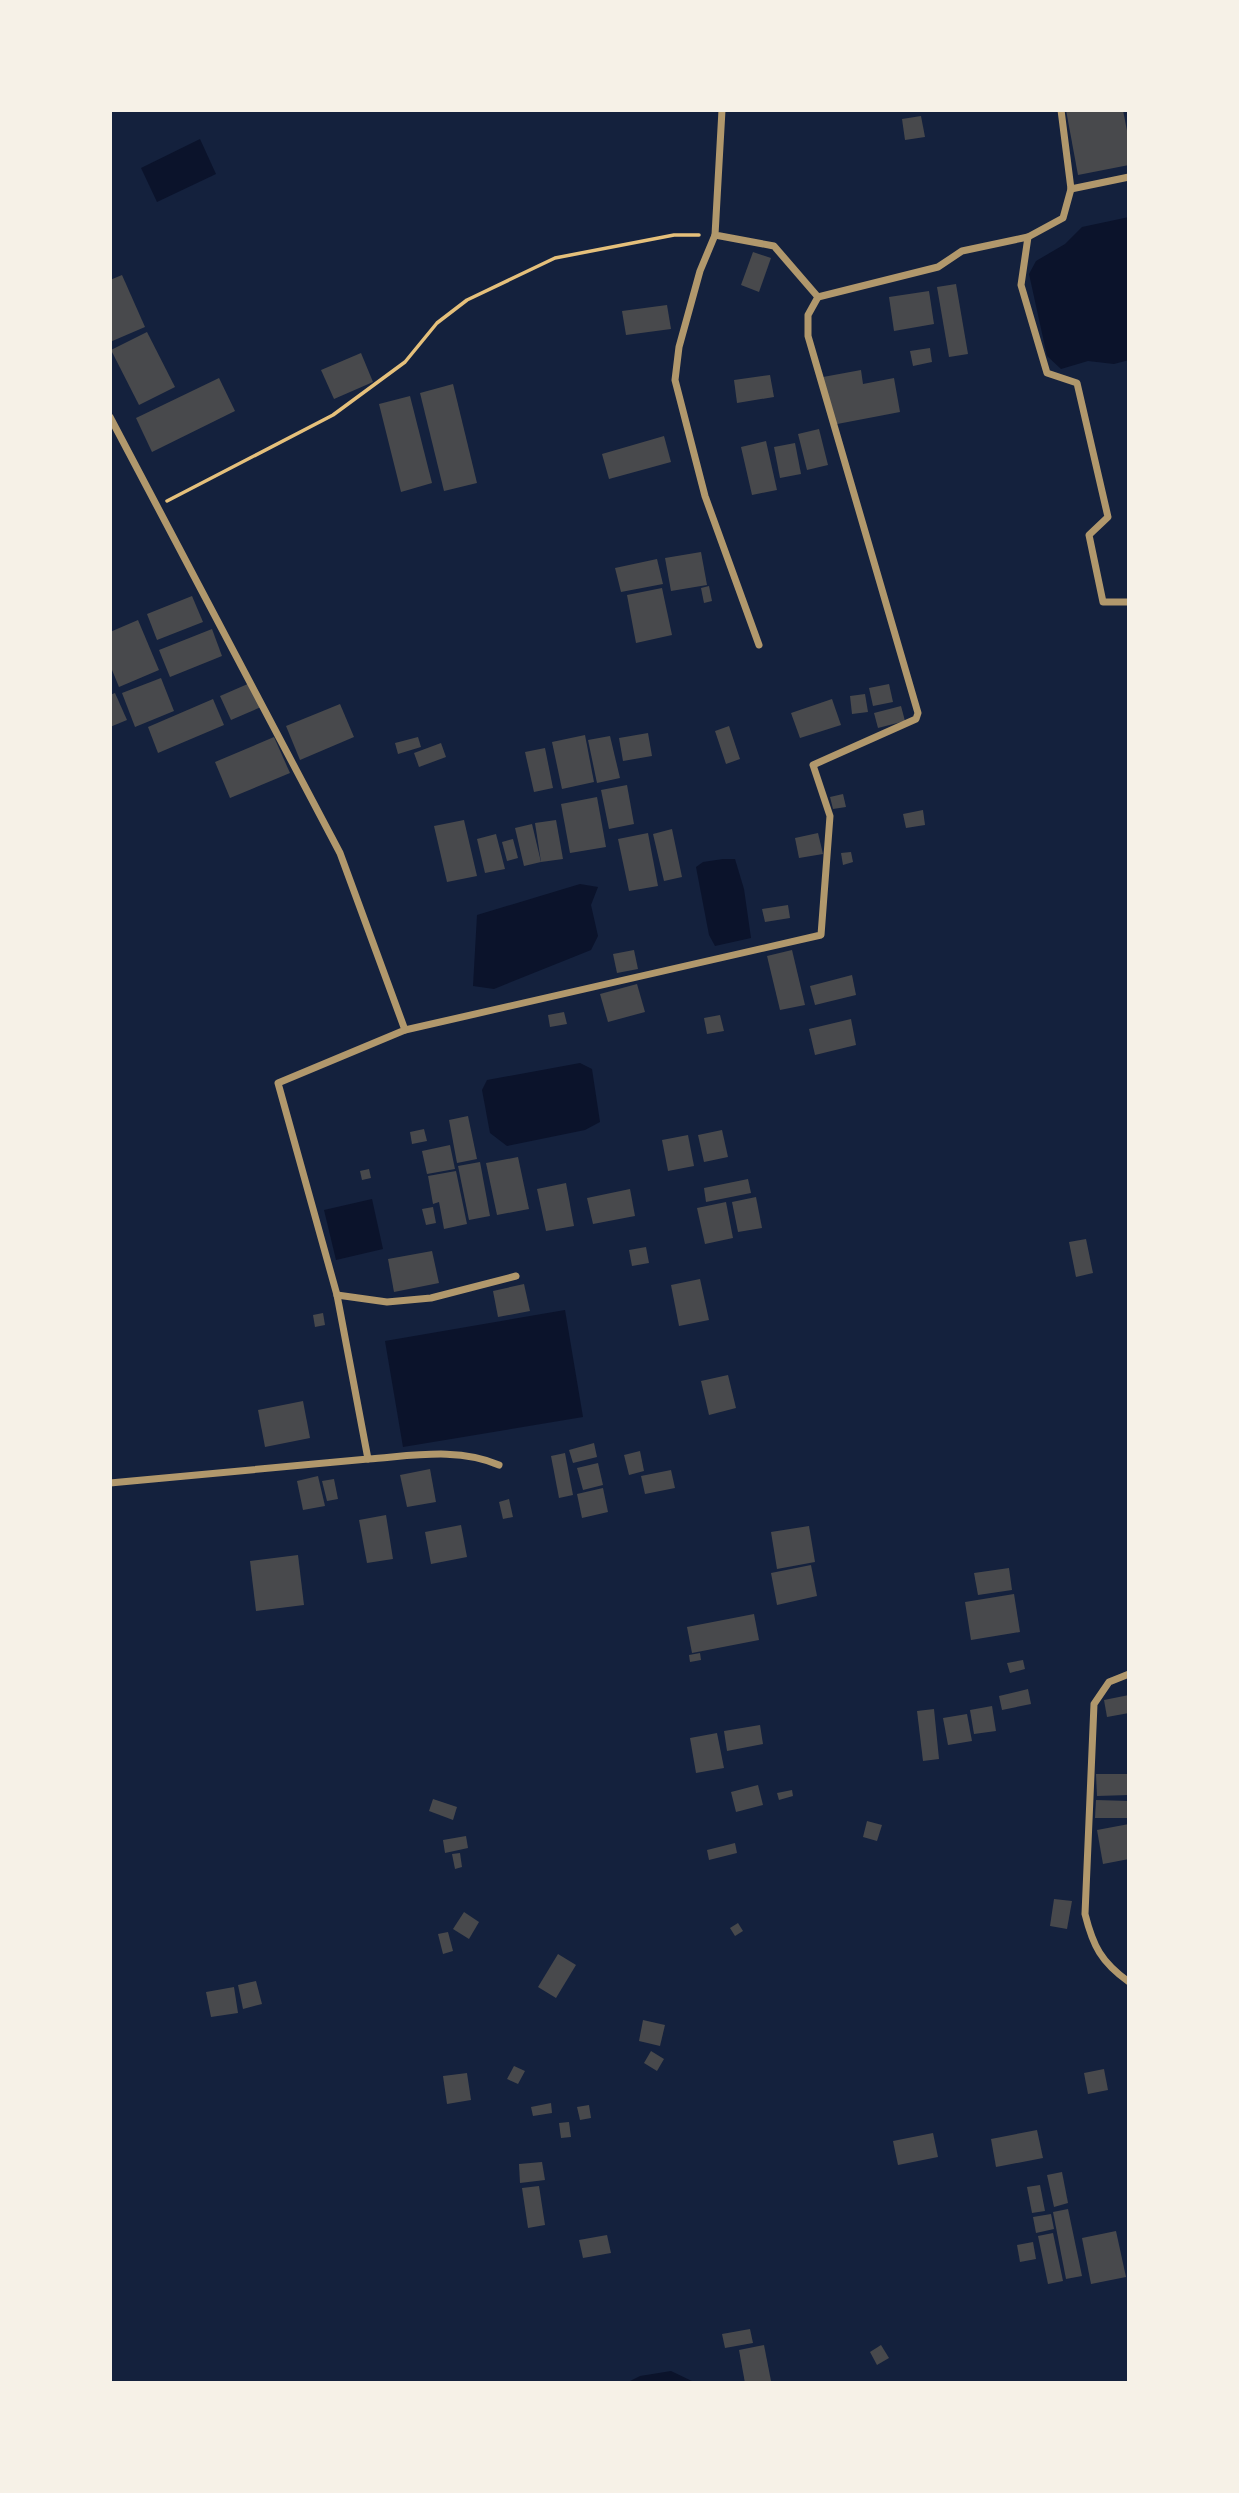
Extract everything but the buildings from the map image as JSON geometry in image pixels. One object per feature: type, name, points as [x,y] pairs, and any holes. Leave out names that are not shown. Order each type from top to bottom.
[{"type":"street","points":[[722,110],[715,235],[700,271],[679,347],[675,380],[705,496],[759,645]]},
{"type":"street","points":[[368,1459],[337,1295],[278,1083],[405,1030],[821,935],[830,816],[813,765],[916,719],[918,713],[808,336],[808,315],[818,297],[937,267],[962,251],[1028,237],[1063,218],[1071,190],[1061,110]]},
{"type":"street","points":[[1071,190],[1129,177]]},
{"type":"street","points":[[715,235],[774,246],[818,297]]},
{"type":"street","points":[[1028,237],[1021,285],[1047,373],[1077,383],[1108,517],[1089,535],[1103,602],[1129,602]]},
{"type":"street","points":[[110,417],[159,505],[340,853],[405,1030]]},
{"type":"street","points":[[337,1295],[387,1302],[431,1298],[516,1276]]},
{"type":"street","points":[[110,1483],[455,1453],[480,1456],[499,1465]]},
{"type":"street","points":[[1129,1674],[1109,1682],[1094,1704],[1085,1914],[1091,1937],[1107,1966],[1129,1982]]},
{"type":"path","points":[[159,505],[333,415],[405,362],[429,331],[467,300],[555,258],[674,235],[715,235]]},
{"type":"water","points":[[200,139],[216,174],[157,202],[141,168]]},
{"type":"water","points":[[1129,217],[1129,360],[1114,364],[1088,361],[1061,369],[1047,356],[1029,274],[1036,261],[1065,244],[1082,227]]},
{"type":"water","points":[[735,859],[744,889],[751,938],[715,946],[709,935],[696,867],[703,862]]},
{"type":"water","points":[[580,884],[598,887],[591,905],[598,936],[591,950],[494,989],[473,986],[477,915]]},
{"type":"water","points":[[580,1063],[592,1069],[600,1122],[585,1130],[507,1146],[490,1133],[482,1090],[487,1080]]},
{"type":"water","points":[[372,1199],[383,1249],[336,1260],[324,1210]]},
{"type":"water","points":[[565,1310],[583,1417],[403,1447],[385,1341]]},
{"type":"water","points":[[671,2371],[696,2383],[626,2383],[640,2376]]}]
